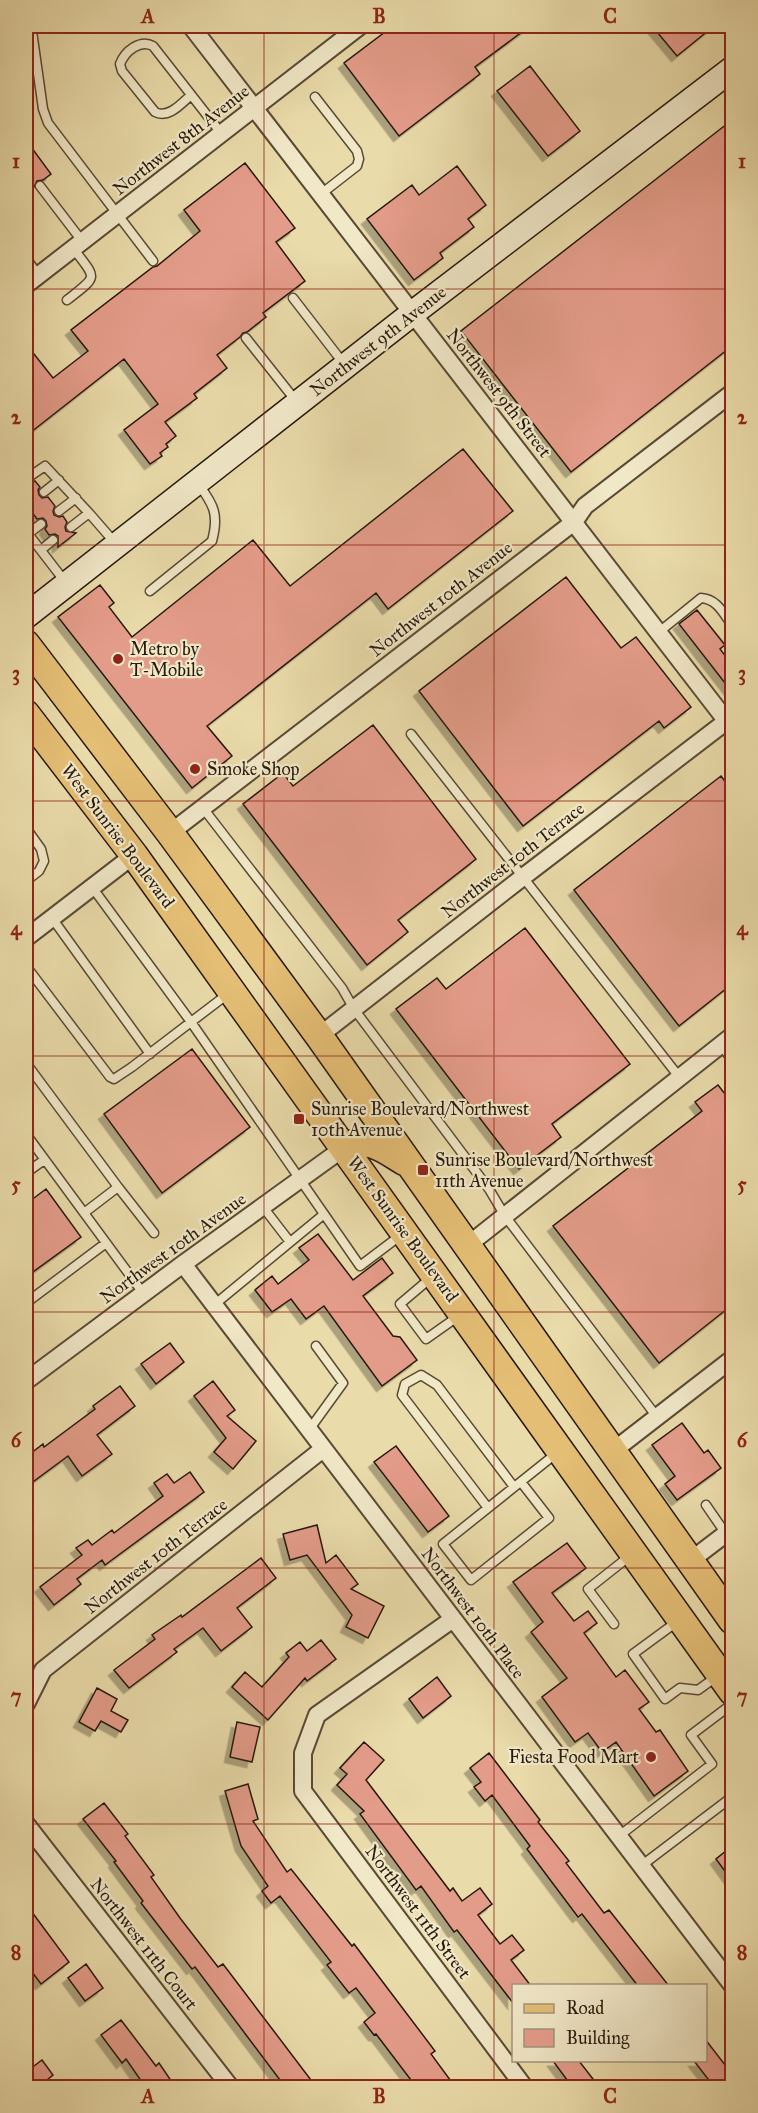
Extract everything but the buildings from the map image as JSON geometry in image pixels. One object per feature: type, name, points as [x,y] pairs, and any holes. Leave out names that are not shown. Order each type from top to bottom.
[{"type":"main road","name":"Northwest 9th Avenue","points":[[26,616],[413,313],[732,69]]},
{"type":"main road","points":[[26,644],[170,833],[319,1036],[732,1620]]},
{"type":"main road","name":"West Sunrise Boulevard","points":[[26,714],[134,855],[726,1682]]},
{"type":"main road","points":[[345,1147],[356,1141],[366,1142],[381,1148],[413,1168]]},
{"type":"street","name":"Northwest 9th Street","points":[[190,26],[731,722]]},
{"type":"street","name":"Northwest 8th Avenue","points":[[32,280],[360,26]]},
{"type":"street","name":"Northwest 10th Avenue","points":[[170,833],[574,522],[585,506],[732,393]]},
{"type":"street","name":"Northwest 10th Terrace","points":[[319,1036],[523,877],[731,722]]},
{"type":"street","points":[[26,938],[134,855]]},
{"type":"street","points":[[468,1245],[727,1041]]},
{"type":"street","name":"Northwest 10th Avenue","points":[[26,1381],[345,1147]]},
{"type":"street","name":"Northwest 10th Place","points":[[183,1264],[732,1985]]},
{"type":"street","points":[[613,1451],[732,1359]]},
{"type":"street","name":"Northwest 10th Terrace","points":[[26,1704],[43,1670],[323,1449]]},
{"type":"street","points":[[690,1561],[729,1532]]},
{"type":"street","name":"Northwest 11th Street","points":[[453,1619],[317,1714],[303,1753],[303,1791],[525,2088]]},
{"type":"street","name":"Northwest 11th Court","points":[[26,1824],[231,2088]]},
{"type":"lane","points":[[28,26],[32,31],[43,109],[48,123],[153,261]]},
{"type":"lane","points":[[191,95],[167,115],[160,115],[155,112],[122,71],[120,64],[123,56],[141,43],[153,46],[221,133]]},
{"type":"lane","points":[[315,98],[357,151],[359,159],[357,166],[321,194]]},
{"type":"lane","points":[[40,186],[78,245],[92,272],[89,283],[67,300]]},
{"type":"lane","points":[[26,258],[32,280]]},
{"type":"lane","points":[[293,298],[345,366]]},
{"type":"lane","points":[[246,338],[298,403]]},
{"type":"lane","points":[[26,479],[45,466],[117,544]]},
{"type":"lane","points":[[44,492],[59,480]]},
{"type":"lane","points":[[150,591],[212,541],[215,511],[212,502],[196,482]]},
{"type":"lane","points":[[59,511],[76,498]]},
{"type":"lane","points":[[71,527],[89,513]]},
{"type":"lane","points":[[41,524],[27,532],[67,584]]},
{"type":"lane","points":[[41,550],[53,540]]},
{"type":"lane","points":[[659,632],[701,598],[714,602],[732,625]]},
{"type":"lane","points":[[411,734],[680,1078]]},
{"type":"lane","points":[[203,807],[342,988],[354,1009],[489,1189],[505,1216],[657,1417]]},
{"type":"lane","points":[[26,829],[41,849],[44,861],[39,871],[26,881]]},
{"type":"lane","points":[[92,887],[191,1022],[360,1266],[405,1232]]},
{"type":"lane","points":[[52,918],[150,1054]]},
{"type":"lane","points":[[26,966],[110,1077],[117,1078],[232,991]]},
{"type":"lane","points":[[727,1041],[732,1060]]},
{"type":"lane","points":[[26,1063],[154,1233]]},
{"type":"lane","points":[[26,1134],[143,1293]]},
{"type":"lane","points":[[26,1173],[44,1160]]},
{"type":"lane","points":[[84,1214],[118,1187]]},
{"type":"lane","points":[[263,1207],[290,1242]]},
{"type":"lane","points":[[213,1305],[323,1215]]},
{"type":"lane","points":[[26,1303],[106,1243]]},
{"type":"lane","points":[[435,1274],[400,1304],[426,1339],[463,1313]]},
{"type":"lane","points":[[309,1430],[343,1383],[316,1346]]},
{"type":"lane","points":[[488,1508],[402,1395],[405,1384],[421,1375],[437,1385],[518,1484],[549,1518],[471,1580],[443,1544],[488,1508],[518,1484],[560,1450]]},
{"type":"lane","points":[[706,1505],[729,1532]]},
{"type":"lane","points":[[614,1624],[588,1589],[634,1553]]},
{"type":"lane","points":[[681,1619],[633,1654],[664,1699],[680,1688],[698,1690],[726,1682]]},
{"type":"lane","points":[[619,1836],[712,1764],[691,1735],[732,1704]]},
{"type":"lane","points":[[641,1866],[732,1797]]},
{"type":"place","name":"Metro by T-Mobile","points":[[118,659]]},
{"type":"place","name":"Smoke Shop","points":[[195,769]]},
{"type":"place","name":"Sunrise Boulevard/Northwest 10th Avenue","points":[[299,1119]]},
{"type":"place","name":"Sunrise Boulevard/Northwest 11th Avenue","points":[[423,1170]]},
{"type":"place","name":"Fiesta Food Mart","points":[[651,1757]]}]
